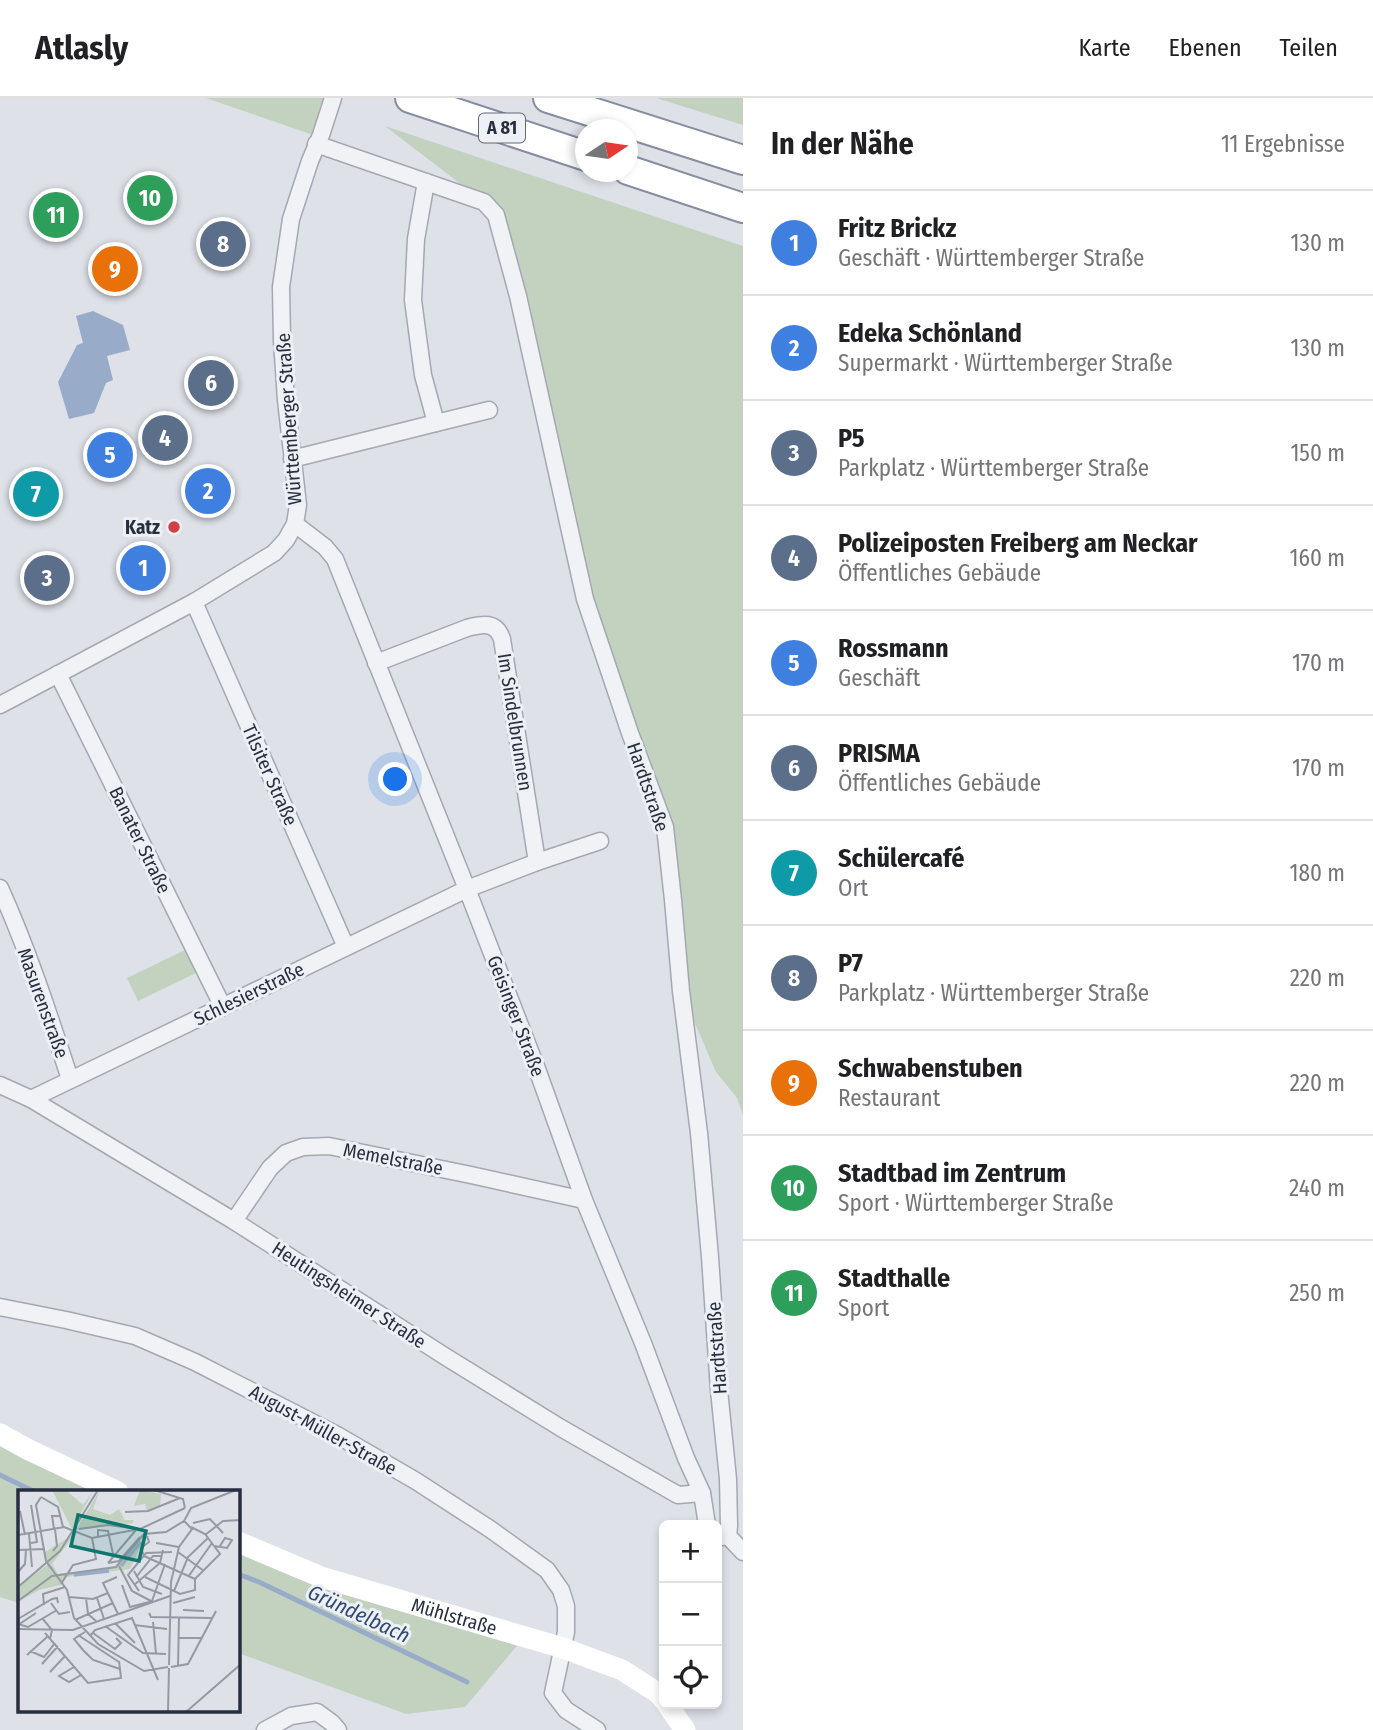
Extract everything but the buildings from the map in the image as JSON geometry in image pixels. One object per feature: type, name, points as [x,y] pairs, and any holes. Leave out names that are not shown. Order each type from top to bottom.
[{"type":"highway","name":"A 81","points":[[410,98],[575,152]]},
{"type":"highway","name":"A 81","points":[[548,98],[743,160]]},
{"type":"highway","points":[[638,173],[743,208]]},
{"type":"main road","points":[[0,1434],[114,1490]]},
{"type":"main road","name":"Mühlstraße","points":[[240,1543],[321,1577],[563,1648],[622,1670],[659,1693]]},
{"type":"main road","name":"Mühlstraße","points":[[672,1709],[685,1730]]},
{"type":"street","name":"Württemberger Straße","points":[[0,705],[194,602],[274,552],[286,540],[295,524],[298,505],[282,340],[281,287],[291,219],[333,98]]},
{"type":"street","name":"Hardtstraße","points":[[319,140],[484,202],[496,215],[518,296],[585,599],[665,827],[681,991],[699,1133],[728,1479],[729,1526],[722,1537]]},
{"type":"street","points":[[426,182],[416,239],[413,300],[423,375],[436,423]]},
{"type":"street","points":[[292,459],[489,410]]},
{"type":"street","name":"Geisinger Straße","points":[[295,524],[325,547],[335,559],[537,1069],[584,1200],[702,1493],[706,1520]]},
{"type":"street","name":"Tilsiter Straße","points":[[194,602],[346,947]]},
{"type":"street","name":"Im Sindelbrunnen","points":[[376,663],[467,628],[493,625],[499,631],[537,862]]},
{"type":"street","name":"Banater Straße","points":[[58,674],[223,1007]]},
{"type":"street","points":[[467,889],[600,841]]},
{"type":"street","name":"Masurenstraße","points":[[0,888],[50,1017],[70,1079]]},
{"type":"street","name":"Schlesierstraße","points":[[32,1099],[467,889]]},
{"type":"street","name":"Heutingsheimer Straße","points":[[0,1085],[32,1099],[233,1221],[561,1428],[678,1495],[702,1493]]},
{"type":"street","name":"Memelstraße","points":[[233,1221],[270,1168],[286,1153],[303,1147],[330,1146],[584,1200]]},
{"type":"street","name":"August-Müller-Straße","points":[[0,1307],[135,1336],[195,1362],[337,1435],[416,1481],[490,1529],[547,1570],[561,1590],[566,1606],[566,1632],[554,1693],[566,1710],[597,1730]]},
{"type":"street","points":[[722,1537],[743,1552]]},
{"type":"street","points":[[265,1730],[291,1716],[317,1712],[338,1730]]},
{"type":"green space","points":[[206,98],[332,98],[319,137]]},
{"type":"green space","points":[[656,98],[743,98],[743,125]]},
{"type":"green space","points":[[385,126],[743,246],[743,1115],[737,1098],[716,1072],[681,991],[665,827],[585,599],[518,296],[484,202]]},
{"type":"green space","points":[[185,950],[196,973],[138,1001],[127,978]]},
{"type":"green space","points":[[0,1434],[114,1490],[18,1490],[18,1603],[0,1597]]},
{"type":"green space","points":[[240,1543],[321,1577],[517,1646],[465,1707],[406,1714],[240,1654]]},
{"type":"water","points":[[93,311],[123,325],[130,350],[107,356],[113,380],[106,383],[94,413],[69,419],[58,382],[77,345],[83,343],[76,316]]},
{"type":"waterway","name":"Gründelbach","points":[[0,1475],[31,1490]]},
{"type":"waterway","name":"Gründelbach","points":[[240,1575],[467,1682]]},
{"type":"place","name":"Stadtbad im Zentrum","points":[[150,198]]},
{"type":"place","name":"Stadthalle","points":[[56,215]]},
{"type":"place","name":"P7","points":[[223,244]]},
{"type":"place","name":"Schwabenstuben","points":[[115,269]]},
{"type":"place","name":"PRISMA","points":[[211,383]]},
{"type":"place","name":"Polizeiposten Freiberg am Neckar","points":[[165,438]]},
{"type":"place","name":"Rossmann","points":[[110,455]]},
{"type":"place","name":"Edeka Schönland","points":[[208,491]]},
{"type":"place","name":"Schülercafé","points":[[36,494]]},
{"type":"place","name":"Katz","points":[[174,527]]},
{"type":"place","name":"Fritz Brickz","points":[[143,568]]},
{"type":"place","name":"P5","points":[[47,578]]}]
